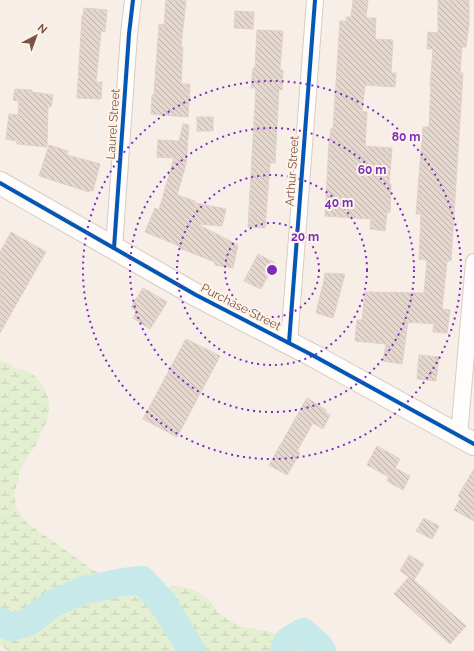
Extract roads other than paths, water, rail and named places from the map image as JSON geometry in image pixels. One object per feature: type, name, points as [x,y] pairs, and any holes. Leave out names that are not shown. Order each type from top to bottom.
[{"type":"street","name":"Laurel Street","points":[[114,248],[129,34],[133,0]]},
{"type":"street","name":"Arthur Street","points":[[289,343],[315,0]]},
{"type":"street","name":"Purchase Street","points":[[0,183],[196,295],[289,343],[466,440]]},
{"type":"street","points":[[466,440],[474,262]]},
{"type":"waterway","points":[[0,621],[11,627],[29,622],[52,604],[81,591],[123,582],[142,580],[163,603],[192,651]]},
{"type":"waterway","points":[[284,651],[288,641],[303,632],[320,647],[322,651]]}]
